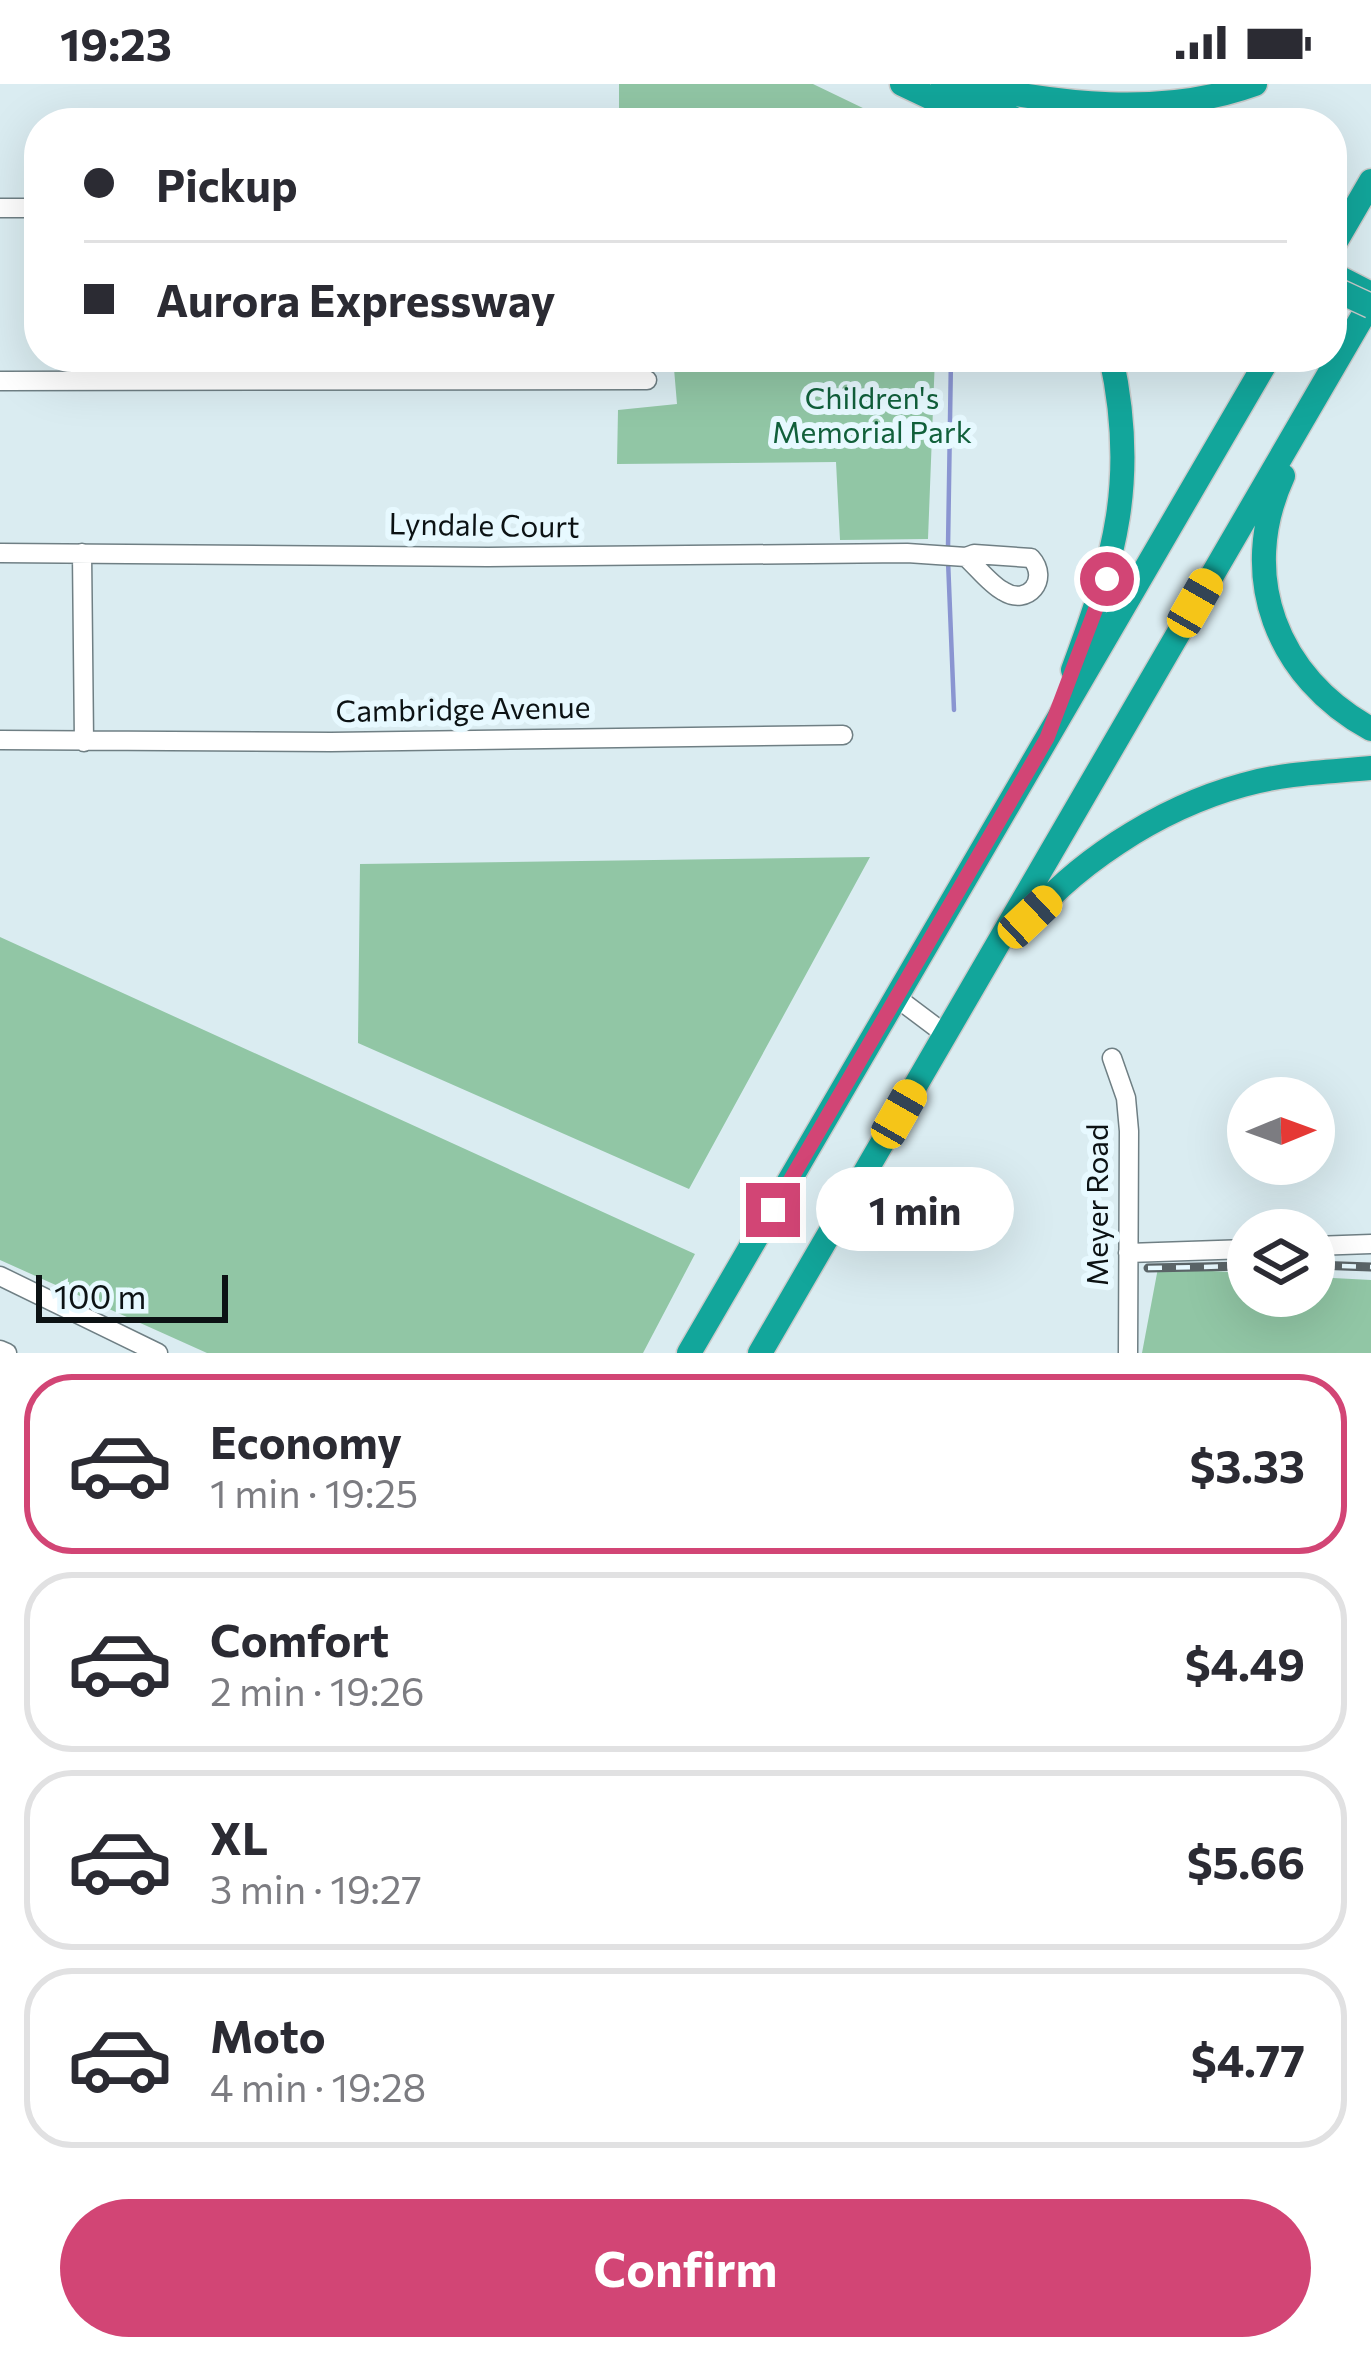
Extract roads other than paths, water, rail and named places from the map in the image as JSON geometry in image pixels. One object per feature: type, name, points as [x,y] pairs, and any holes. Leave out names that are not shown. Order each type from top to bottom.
[{"type":"highway","points":[[900,84],[936,108]]},
{"type":"highway","points":[[900,84],[952,108]]},
{"type":"highway","points":[[943,84],[992,108]]},
{"type":"highway","points":[[962,84],[1040,98],[1121,105],[1201,98],[1255,84]]},
{"type":"highway","points":[[1347,222],[1371,181]]},
{"type":"highway","points":[[1347,341],[1371,300]]},
{"type":"highway","points":[[1047,738],[1107,579],[1119,525],[1124,438],[1113,372]]},
{"type":"highway","points":[[689,1353],[1260,372]]},
{"type":"highway","points":[[765,1345],[1329,372]]},
{"type":"highway","points":[[1314,398],[1275,492],[1268,522],[1265,583],[1282,642],[1310,685],[1371,729]]},
{"type":"highway","points":[[951,1024],[1030,917],[1063,885],[1148,826],[1244,784],[1371,768]]},
{"type":"street","points":[[0,381],[647,380]]},
{"type":"street","name":"Lyndale Court","points":[[0,553],[488,557],[908,553],[966,557]]},
{"type":"street","points":[[82,553],[84,742]]},
{"type":"street","name":"Cambridge Avenue","points":[[0,740],[843,735]]},
{"type":"street","points":[[897,998],[951,1024]]},
{"type":"street","name":"Meyer Road","points":[[1112,1058],[1126,1098],[1129,1131],[1128,1353]]},
{"type":"street","points":[[1335,1245],[1371,1244]]},
{"type":"street","points":[[1128,1253],[1227,1250]]},
{"type":"street","points":[[0,1276],[158,1353]]},
{"type":"waterway","points":[[948,548],[951,372]]},
{"type":"waterway","points":[[948,560],[954,710]]},
{"type":"railway","points":[[1148,1268],[1227,1266]]},
{"type":"railway","points":[[1335,1266],[1371,1267]]},
{"type":"park label","name":"Children's Memorial Park","points":[[872,416]]}]
